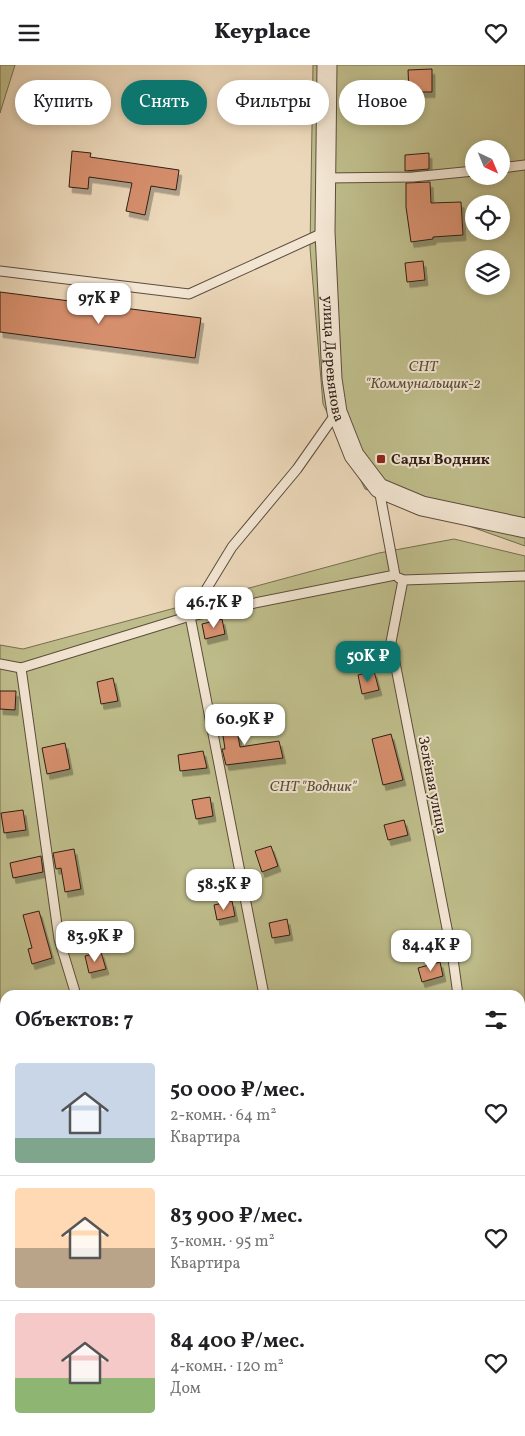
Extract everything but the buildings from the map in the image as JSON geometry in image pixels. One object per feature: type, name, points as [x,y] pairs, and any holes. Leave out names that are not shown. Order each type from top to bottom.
[{"type":"street","name":"улица Деревянова","points":[[327,65],[325,232],[332,379],[337,412],[354,455],[379,488]]},
{"type":"street","points":[[379,488],[422,506],[525,528]]},
{"type":"lane","points":[[510,167],[525,165]]},
{"type":"lane","points":[[326,178],[413,177],[465,172]]},
{"type":"lane","points":[[0,271],[189,294],[325,232]]},
{"type":"lane","points":[[263,990],[190,616],[232,547],[296,469],[337,412]]},
{"type":"lane","points":[[379,488],[395,575],[403,581],[525,576]]},
{"type":"lane","points":[[0,664],[21,668],[190,616],[395,575]]},
{"type":"lane","name":"Зелёная улица","points":[[403,581],[391,642],[454,959],[457,990]]},
{"type":"lane","points":[[21,668],[59,939],[74,990]]},
{"type":"green space","points":[[0,65],[15,65],[0,113]]},
{"type":"green space","name":"СНТ \"Коммунальщик-2","points":[[313,65],[525,65],[525,546],[365,489],[323,404],[310,248],[312,125],[329,125],[329,80],[313,80]]},
{"type":"green space","name":"СНТ \"Водник\"","points":[[454,539],[525,556],[525,990],[0,990],[0,645],[23,649],[379,553]]},
{"type":"place","name":"Сады Водник","points":[[381,459]]}]
